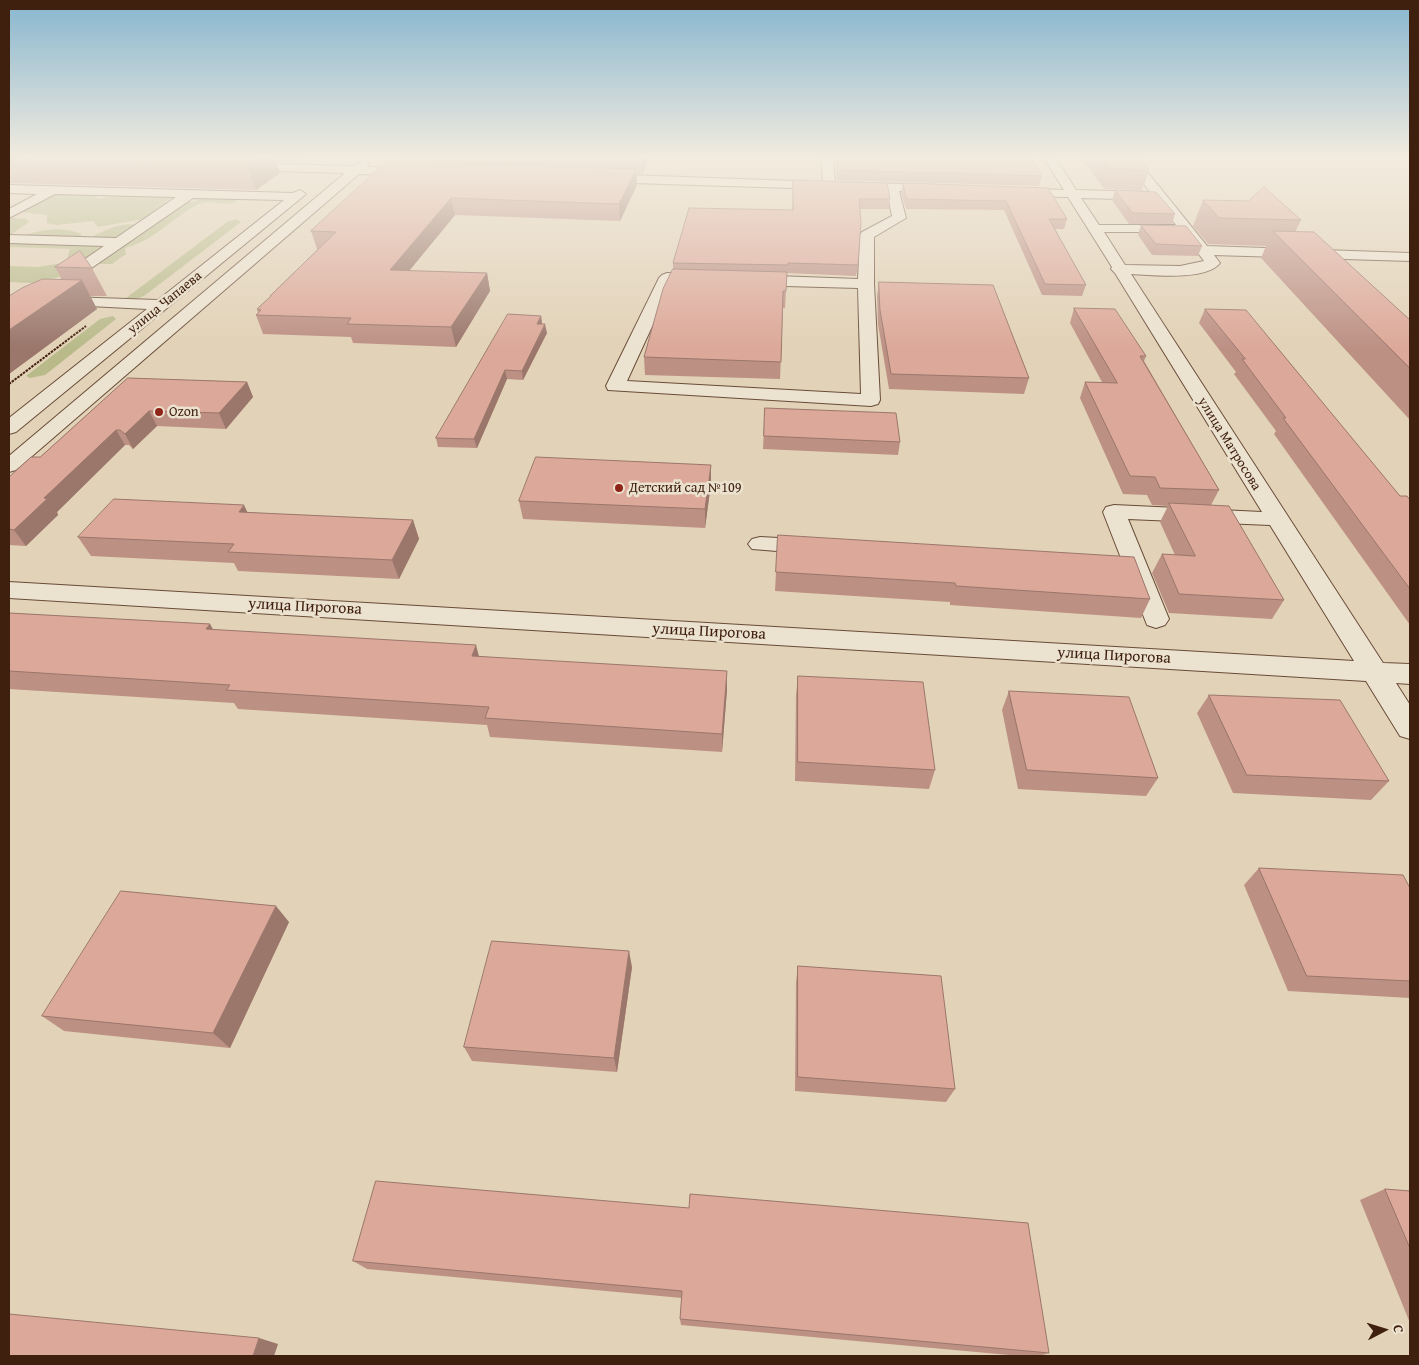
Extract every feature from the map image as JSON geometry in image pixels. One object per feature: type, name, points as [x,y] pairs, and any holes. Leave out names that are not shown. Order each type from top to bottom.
[{"type":"street","points":[[57,301],[71,275],[148,222]]},
{"type":"street","name":"улица Чапаева","points":[[9,428],[265,222]]},
{"type":"street","points":[[9,466],[295,222]]},
{"type":"street","points":[[866,284],[667,278],[616,386],[871,400],[866,284],[867,235],[892,222]]},
{"type":"street","name":"улица Матросова","points":[[1089,222],[1410,728]]},
{"type":"street","points":[[1118,269],[1189,270],[1204,268],[1213,263],[1180,222]]},
{"type":"street","points":[[1102,228],[1187,230]]},
{"type":"street","points":[[9,239],[117,242]]},
{"type":"street","points":[[1203,250],[1410,257]]},
{"type":"street","points":[[40,308],[57,301],[162,305]]},
{"type":"street","points":[[1156,619],[1126,566],[1114,512],[1277,519]]},
{"type":"street","points":[[760,544],[840,549]]},
{"type":"street","name":"улица Пирогова","points":[[9,590],[1410,674]]},
{"type":"green space","points":[[9,222],[29,222],[9,236]]},
{"type":"green space","points":[[47,222],[87,222],[57,225]]},
{"type":"green space","points":[[94,222],[128,222],[98,227]]},
{"type":"green space","points":[[159,222],[172,222],[146,240],[125,248],[126,254],[112,264],[95,264],[101,258],[67,259],[70,249],[9,247],[9,242],[17,238],[45,230],[64,229],[82,234],[73,245],[94,238],[95,235],[121,225],[137,225],[129,232],[135,238]]},
{"type":"green space","points":[[227,222],[241,222],[144,296],[134,300],[126,298]]},
{"type":"green space","points":[[63,263],[64,276],[32,283],[9,282],[9,266],[37,267]]},
{"type":"green space","points":[[113,316],[116,319],[45,375],[30,378],[26,376],[100,319]]},
{"type":"building","points":[[321,222],[431,222],[390,270],[487,273],[451,327],[347,324],[351,318],[256,315],[261,310],[257,309],[336,232],[311,231]]},
{"type":"building","points":[[685,222],[861,222],[858,265],[673,263]]},
{"type":"building","points":[[1016,222],[1051,222],[1086,285],[1045,284]]},
{"type":"building","points":[[1141,225],[1186,226],[1202,246],[1156,244]]},
{"type":"building","points":[[1273,231],[1314,232],[1410,320],[1410,368]]},
{"type":"building","points":[[80,251],[92,268],[55,267]]},
{"type":"building","points":[[673,269],[787,272],[786,291],[783,291],[781,362],[644,357],[663,289]]},
{"type":"building","points":[[43,279],[82,280],[9,330],[9,296]]},
{"type":"building","points":[[879,282],[993,285],[1029,378],[891,374],[880,310]]},
{"type":"building","points":[[1074,308],[1115,309],[1146,356],[1140,356],[1219,490],[1160,488],[1155,477],[1130,476],[1085,382],[1117,383]]},
{"type":"building","points":[[1205,309],[1246,310],[1400,496],[1407,496],[1410,500],[1410,589],[1283,418],[1286,418],[1242,359],[1245,359]]},
{"type":"building","points":[[508,314],[541,316],[537,324],[545,324],[522,371],[505,370],[474,439],[436,438]]},
{"type":"building","points":[[128,378],[247,382],[219,413],[149,411],[125,434],[120,430],[116,430],[44,498],[47,499],[14,530],[9,529],[9,477],[31,457],[40,457]]},
{"type":"building","points":[[765,408],[896,413],[900,442],[764,436]]},
{"type":"building","points":[[536,457],[711,465],[705,509],[519,501]]},
{"type":"building","points":[[114,499],[244,505],[239,512],[413,520],[392,560],[228,552],[234,544],[78,537]]},
{"type":"building","points":[[1169,503],[1229,506],[1284,600],[1179,594],[1162,554],[1195,556]]},
{"type":"building","points":[[778,535],[1134,557],[1150,599],[956,586],[955,583],[776,572]]},
{"type":"building","points":[[9,613],[210,624],[206,629],[476,645],[472,656],[727,671],[722,734],[485,718],[489,707],[226,690],[230,685],[9,671]]},
{"type":"building","points":[[798,676],[923,682],[935,770],[798,762]]},
{"type":"building","points":[[1009,691],[1129,697],[1158,778],[1027,770]]},
{"type":"building","points":[[1209,695],[1340,700],[1389,781],[1247,775]]},
{"type":"building","points":[[1259,868],[1403,875],[1410,888],[1410,981],[1307,976]]},
{"type":"building","points":[[121,891],[276,906],[213,1033],[42,1016]]},
{"type":"building","points":[[492,941],[629,951],[614,1058],[464,1047]]},
{"type":"building","points":[[798,966],[941,976],[955,1089],[798,1077]]},
{"type":"building","points":[[376,1181],[689,1208],[690,1194],[1028,1223],[1049,1353],[680,1319],[682,1291],[353,1261]]},
{"type":"building","points":[[1385,1189],[1410,1191],[1410,1248]]},
{"type":"building","points":[[9,1314],[259,1338],[253,1356],[9,1356]]},
{"type":"place","name":"Ozon","points":[[159,412]]},
{"type":"place","name":"Детский сад №109","points":[[619,488]]}]
